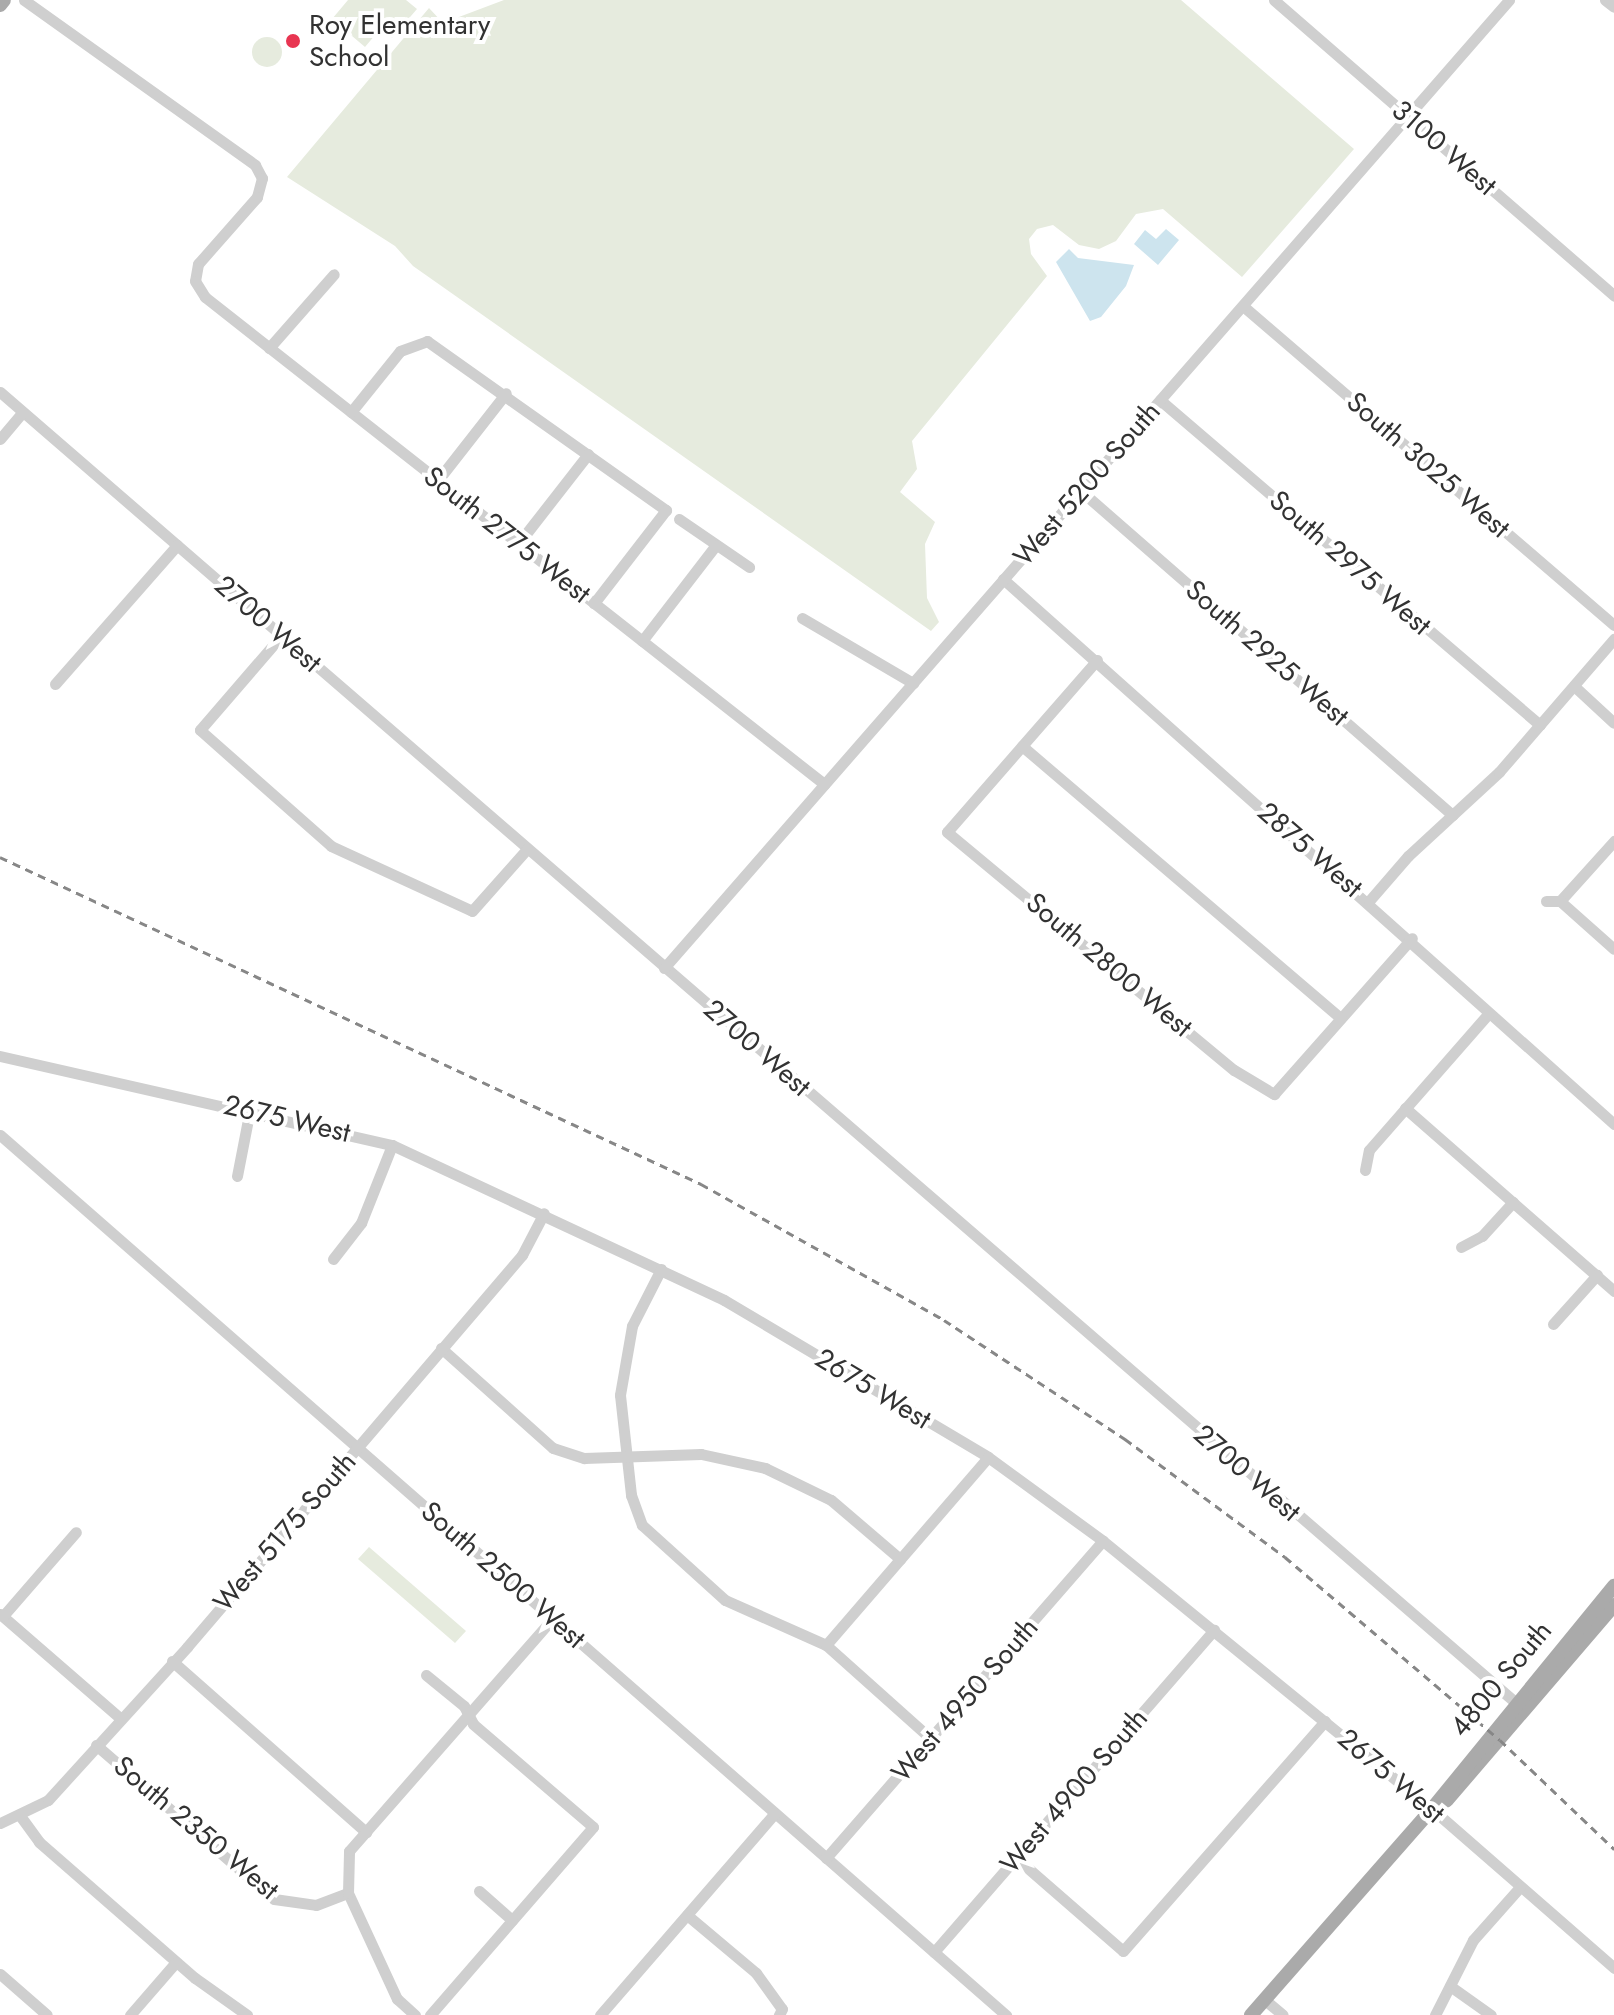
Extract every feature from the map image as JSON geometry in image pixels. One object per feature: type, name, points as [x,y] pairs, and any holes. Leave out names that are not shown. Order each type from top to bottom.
[{"type":"main road","points":[[0,5],[4,0]]},
{"type":"main road","name":"4800 South","points":[[1251,2015],[1432,1809],[1614,1586]]},
{"type":"main road","name":"4800 South","points":[[1432,1809],[1447,1800],[1614,1605]]},
{"type":"main road","points":[[1516,1703],[1568,1660]]},
{"type":"street","name":"South 2775 West","points":[[24,0],[255,165],[262,178],[257,197],[198,264],[195,281],[205,297],[824,784]]},
{"type":"street","name":"3100 West","points":[[1274,0],[1614,296]]},
{"type":"street","name":"West 5200 South","points":[[664,968],[1509,0]]},
{"type":"street","points":[[1605,0],[1614,7]]},
{"type":"street","points":[[269,348],[334,274]]},
{"type":"street","name":"South 3025 West","points":[[1243,306],[1614,625]]},
{"type":"street","points":[[351,412],[400,351],[427,341],[506,393],[666,510],[594,603]]},
{"type":"street","name":"2700 West","points":[[0,392],[1516,1703]]},
{"type":"street","points":[[438,480],[506,393]]},
{"type":"street","name":"South 2975 West","points":[[1160,400],[1540,725]]},
{"type":"street","points":[[0,439],[23,412]]},
{"type":"street","points":[[518,544],[588,454]]},
{"type":"street","name":"South 2925 West","points":[[1081,491],[1453,815]]},
{"type":"street","points":[[679,519],[749,567]]},
{"type":"street","points":[[55,684],[177,545]]},
{"type":"street","points":[[642,641],[716,545]]},
{"type":"street","name":"2875 West","points":[[1003,579],[1412,938],[1488,1014],[1614,1124]]},
{"type":"street","points":[[802,618],[913,683]]},
{"type":"street","points":[[281,636],[200,730],[331,846],[472,911],[527,849]]},
{"type":"street","points":[[1369,901],[1540,725],[1614,639]]},
{"type":"street","points":[[1097,660],[1022,746],[1341,1018],[1412,938]]},
{"type":"street","points":[[1574,686],[1614,723]]},
{"type":"street","name":"South 2800 West","points":[[1022,746],[947,832],[1234,1070],[1274,1094],[1341,1018]]},
{"type":"street","points":[[1560,901],[1614,841]]},
{"type":"street","points":[[1546,901],[1560,901],[1614,949]]},
{"type":"street","points":[[1365,1170],[1369,1150],[1488,1014]]},
{"type":"street","name":"2675 West","points":[[0,1056],[250,1109],[392,1145],[661,1269],[988,1457],[1103,1541],[1432,1809],[1614,1968]]},
{"type":"street","points":[[1405,1108],[1614,1291]]},
{"type":"street","points":[[237,1176],[250,1109]]},
{"type":"street","name":"South 2500 West","points":[[0,1135],[1006,2015]]},
{"type":"street","points":[[333,1259],[361,1223],[392,1145]]},
{"type":"street","points":[[1461,1247],[1482,1236],[1513,1202]]},
{"type":"street","name":"West 5175 South","points":[[0,1823],[21,1817],[48,1800],[172,1661],[522,1255],[544,1213]]},
{"type":"street","points":[[661,1269],[632,1326],[623,1365],[625,1459],[631,1495],[658,1545],[725,1600],[826,1645],[931,1739]]},
{"type":"street","points":[[1553,1324],[1597,1275]]},
{"type":"street","points":[[441,1348],[553,1448],[584,1458],[625,1459],[701,1454],[765,1468],[831,1500],[900,1559]]},
{"type":"street","points":[[826,1645],[988,1457]]},
{"type":"street","points":[[76,1532],[1,1615],[119,1717]]},
{"type":"street","name":"West 4950 South","points":[[826,1858],[1103,1541]]},
{"type":"street","points":[[415,2015],[397,1999],[348,1893],[349,1851],[553,1618]]},
{"type":"street","name":"West 4900 South","points":[[934,1952],[1214,1630]]},
{"type":"street","points":[[172,1661],[366,1832]]},
{"type":"street","points":[[426,1675],[593,1827],[430,2015]]},
{"type":"street","points":[[1015,1857],[1123,1951],[1325,1721]]},
{"type":"street","name":"South 2350 West","points":[[96,1745],[274,1899],[316,1905],[348,1893]]},
{"type":"street","points":[[600,2015],[775,1813]]},
{"type":"street","points":[[21,1817],[39,1842],[176,1962],[247,2015]]},
{"type":"street","points":[[1435,2015],[1473,1940],[1520,1887]]},
{"type":"street","points":[[479,1891],[512,1920]]},
{"type":"street","points":[[687,1915],[756,1973],[780,2012]]},
{"type":"street","points":[[130,2015],[176,1962]]},
{"type":"street","points":[[0,1974],[47,2015]]},
{"type":"street","points":[[1450,1986],[1491,2015]]},
{"type":"street","points":[[1265,2000],[1283,2015]]},
{"type":"shaded area","points":[[348,0],[406,0],[417,9],[392,38],[381,28],[365,47],[332,19]]},
{"type":"shaded area","points":[[504,0],[1181,0],[1354,149],[1242,277],[1163,209],[1136,214],[1116,241],[1099,249],[1079,245],[1053,225],[1037,229],[1029,239],[1031,254],[1047,276],[912,441],[917,469],[900,492],[935,522],[925,544],[927,598],[939,622],[931,631],[413,266],[395,246],[287,177],[429,8],[443,23]]},
{"type":"shaded area","points":[[267,37],[278,41],[282,52],[278,63],[267,67],[256,63],[252,52],[256,41]]},
{"type":"shaded area","points":[[369,1547],[466,1631],[455,1643],[358,1559]]},
{"type":"water","points":[[1166,229],[1179,240],[1158,265],[1134,244],[1145,230],[1156,239]]},
{"type":"water","points":[[1069,249],[1078,258],[1134,265],[1126,286],[1101,317],[1090,321],[1056,262]]},
{"type":"railway","points":[[0,857],[701,1184],[944,1320],[1125,1439],[1285,1557],[1500,1740],[1614,1849]]},
{"type":"place","name":"Roy Elementary School","points":[[293,41]]}]
